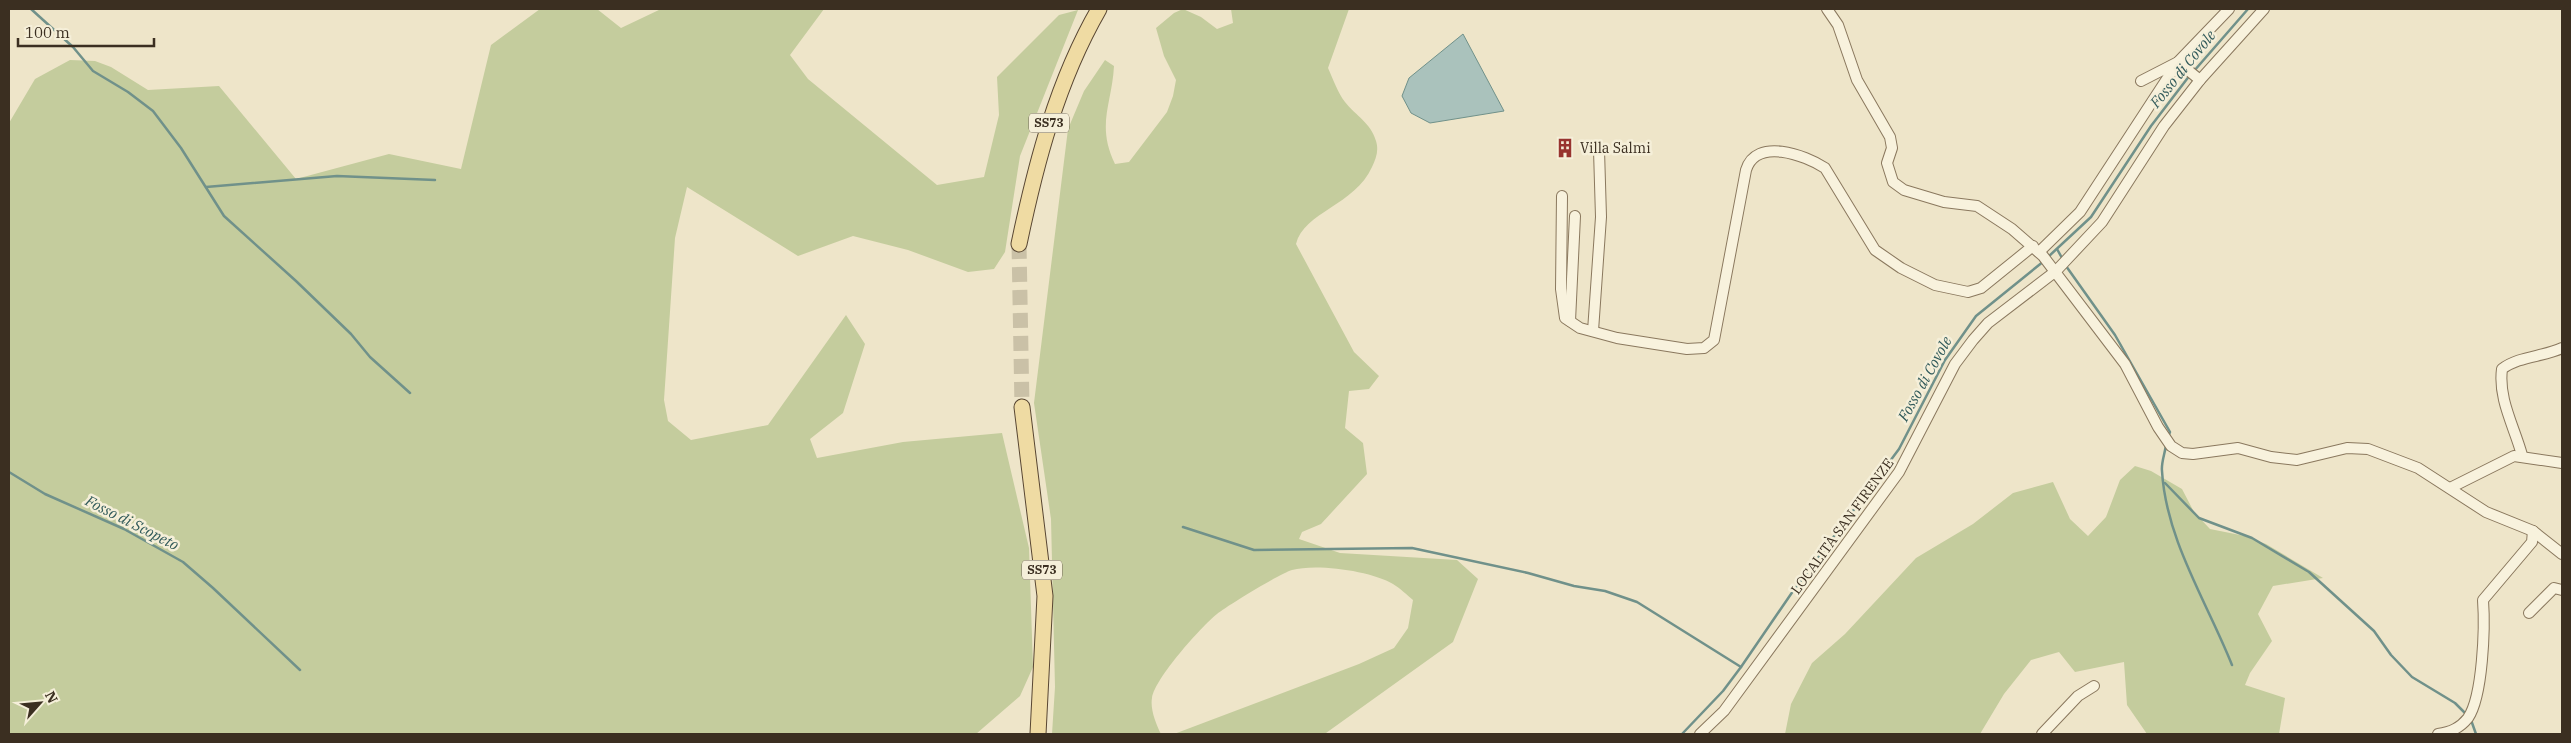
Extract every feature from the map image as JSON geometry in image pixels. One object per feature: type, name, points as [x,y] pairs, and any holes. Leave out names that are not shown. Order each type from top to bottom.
[{"type":"main road","name":"SS73","points":[[1019,244],[1034,173],[1058,94],[1099,9]]},
{"type":"main road","name":"SS73","points":[[1022,407],[1045,596],[1038,734]]},
{"type":"street","points":[[1827,9],[1838,25],[1858,80],[1890,137],[1892,148],[1887,163],[1893,182],[1904,190],[1944,202],[1977,206],[2012,229],[2039,251],[2056,269],[2125,364],[2158,427],[2172,446],[2182,453],[2193,454],[2238,448],[2271,457],[2297,460],[2347,448],[2368,449],[2418,468],[2486,512],[2533,531],[2562,554]]},
{"type":"street","points":[[1562,196],[1561,289],[1565,318],[1580,328],[1617,338],[1687,349],[1704,348],[1714,340],[1748,162],[1756,155],[1768,152],[1785,152],[1816,162],[1826,168],[1874,250],[1900,268],[1935,285],[1962,292],[1980,288],[2039,251],[2080,212],[2178,62],[2228,9]]},
{"type":"street","name":"LOCALITÀ SAN FIRENZE","points":[[1700,734],[1729,704],[1900,472],[1955,364],[1973,340],[1988,323],[2076,251],[2102,222],[2164,126],[2194,75],[2264,9]]},
{"type":"street","points":[[2178,62],[2194,75]]},
{"type":"street","points":[[2142,81],[2178,62]]},
{"type":"street","points":[[1593,331],[1601,217],[1599,150]]},
{"type":"street","points":[[1570,321],[1575,216]]},
{"type":"street","points":[[2522,456],[2515,429],[2503,402],[2500,384],[2502,369],[2510,363],[2552,353],[2562,348]]},
{"type":"street","points":[[2450,488],[2514,456],[2562,463]]},
{"type":"street","points":[[2438,734],[2458,728],[2469,716],[2481,663],[2485,628],[2483,600],[2532,542],[2533,531]]},
{"type":"street","points":[[2529,613],[2554,588],[2562,590]]},
{"type":"street","points":[[2042,734],[2078,696],[2094,686]]},
{"type":"green space","points":[[540,9],[597,9],[621,28],[661,9],[824,9],[790,55],[808,79],[937,185],[984,177],[999,115],[997,77],[1059,15],[1078,10],[1020,156],[1005,252],[994,269],[968,272],[908,250],[853,236],[798,256],[687,187],[675,238],[664,400],[668,421],[691,440],[768,425],[846,315],[865,344],[843,413],[810,439],[817,458],[903,442],[1002,433],[1029,548],[1033,667],[1020,696],[976,734],[9,734],[9,474],[11,474],[9,472],[9,123],[35,79],[70,60],[95,61],[111,67],[148,90],[219,86],[296,179],[389,154],[461,169],[491,45]]},
{"type":"green space","points":[[1183,9],[1201,17],[1217,29],[1233,23],[1231,9],[1349,9],[1328,68],[1342,98],[1371,129],[1377,145],[1377,154],[1364,180],[1343,200],[1309,224],[1301,233],[1296,244],[1354,352],[1379,376],[1369,389],[1349,391],[1345,428],[1363,443],[1367,474],[1321,524],[1302,532],[1299,539],[1340,553],[1457,560],[1478,579],[1453,642],[1326,733],[1174,734],[1359,664],[1394,648],[1408,628],[1413,600],[1384,579],[1358,572],[1315,567],[1292,570],[1277,577],[1217,614],[1201,630],[1180,653],[1155,689],[1152,707],[1155,721],[1161,734],[1052,734],[1055,687],[1051,519],[1034,403],[1068,129],[1084,91],[1105,60],[1114,66],[1106,126],[1109,150],[1115,164],[1129,162],[1167,112],[1173,96],[1176,80],[1164,56],[1156,28],[1174,13]]},
{"type":"green space","points":[[2135,466],[2151,471],[2182,489],[2194,512],[2210,529],[2245,536],[2266,544],[2323,578],[2273,586],[2258,614],[2272,641],[2250,673],[2245,685],[2285,698],[2279,734],[2147,734],[2127,705],[2124,662],[2075,672],[2059,652],[2031,660],[2004,694],[1980,734],[1785,734],[1791,704],[1812,663],[1845,634],[1916,558],[1973,524],[2013,493],[2053,482],[2070,519],[2088,536],[2106,517],[2120,480]]},
{"type":"water","points":[[1463,34],[1504,111],[1430,123],[1411,113],[1402,96],[1409,78]]},
{"type":"waterway","points":[[31,9],[73,47],[93,71],[128,92],[153,111],[181,148],[224,216],[296,281],[351,334],[370,357],[410,393]]},
{"type":"waterway","name":"Fosso di Covole","points":[[2194,71],[2248,9]]},
{"type":"waterway","name":"Fosso di Covole","points":[[2048,257],[2091,217],[2151,126],[2190,75]]},
{"type":"waterway","points":[[206,187],[337,176],[435,180]]},
{"type":"waterway","points":[[2057,249],[2062,258]]},
{"type":"waterway","name":"Fosso di Covole","points":[[1682,734],[1723,691],[1791,594],[1899,449],[1945,360],[1976,316],[2044,261]]},
{"type":"waterway","points":[[2066,266],[2115,335],[2170,432],[2168,437]]},
{"type":"waterway","points":[[2166,445],[2162,471],[2165,497],[2171,522],[2189,570],[2232,665]]},
{"type":"waterway","name":"Fosso di Scopeto","points":[[9,472],[45,494],[124,529],[183,562],[300,670]]},
{"type":"waterway","points":[[2165,483],[2199,518],[2252,538],[2309,572],[2374,631],[2391,655],[2412,677],[2455,703],[2467,715]]},
{"type":"waterway","points":[[1183,527],[1254,550],[1412,548],[1528,573],[1574,586],[1605,591],[1637,602],[1741,667]]},
{"type":"waterway","points":[[2471,720],[2476,734]]},
{"type":"tunnel","points":[[1019,244],[1022,407]]},
{"type":"place","name":"Villa Salmi","points":[[1565,148]]}]
